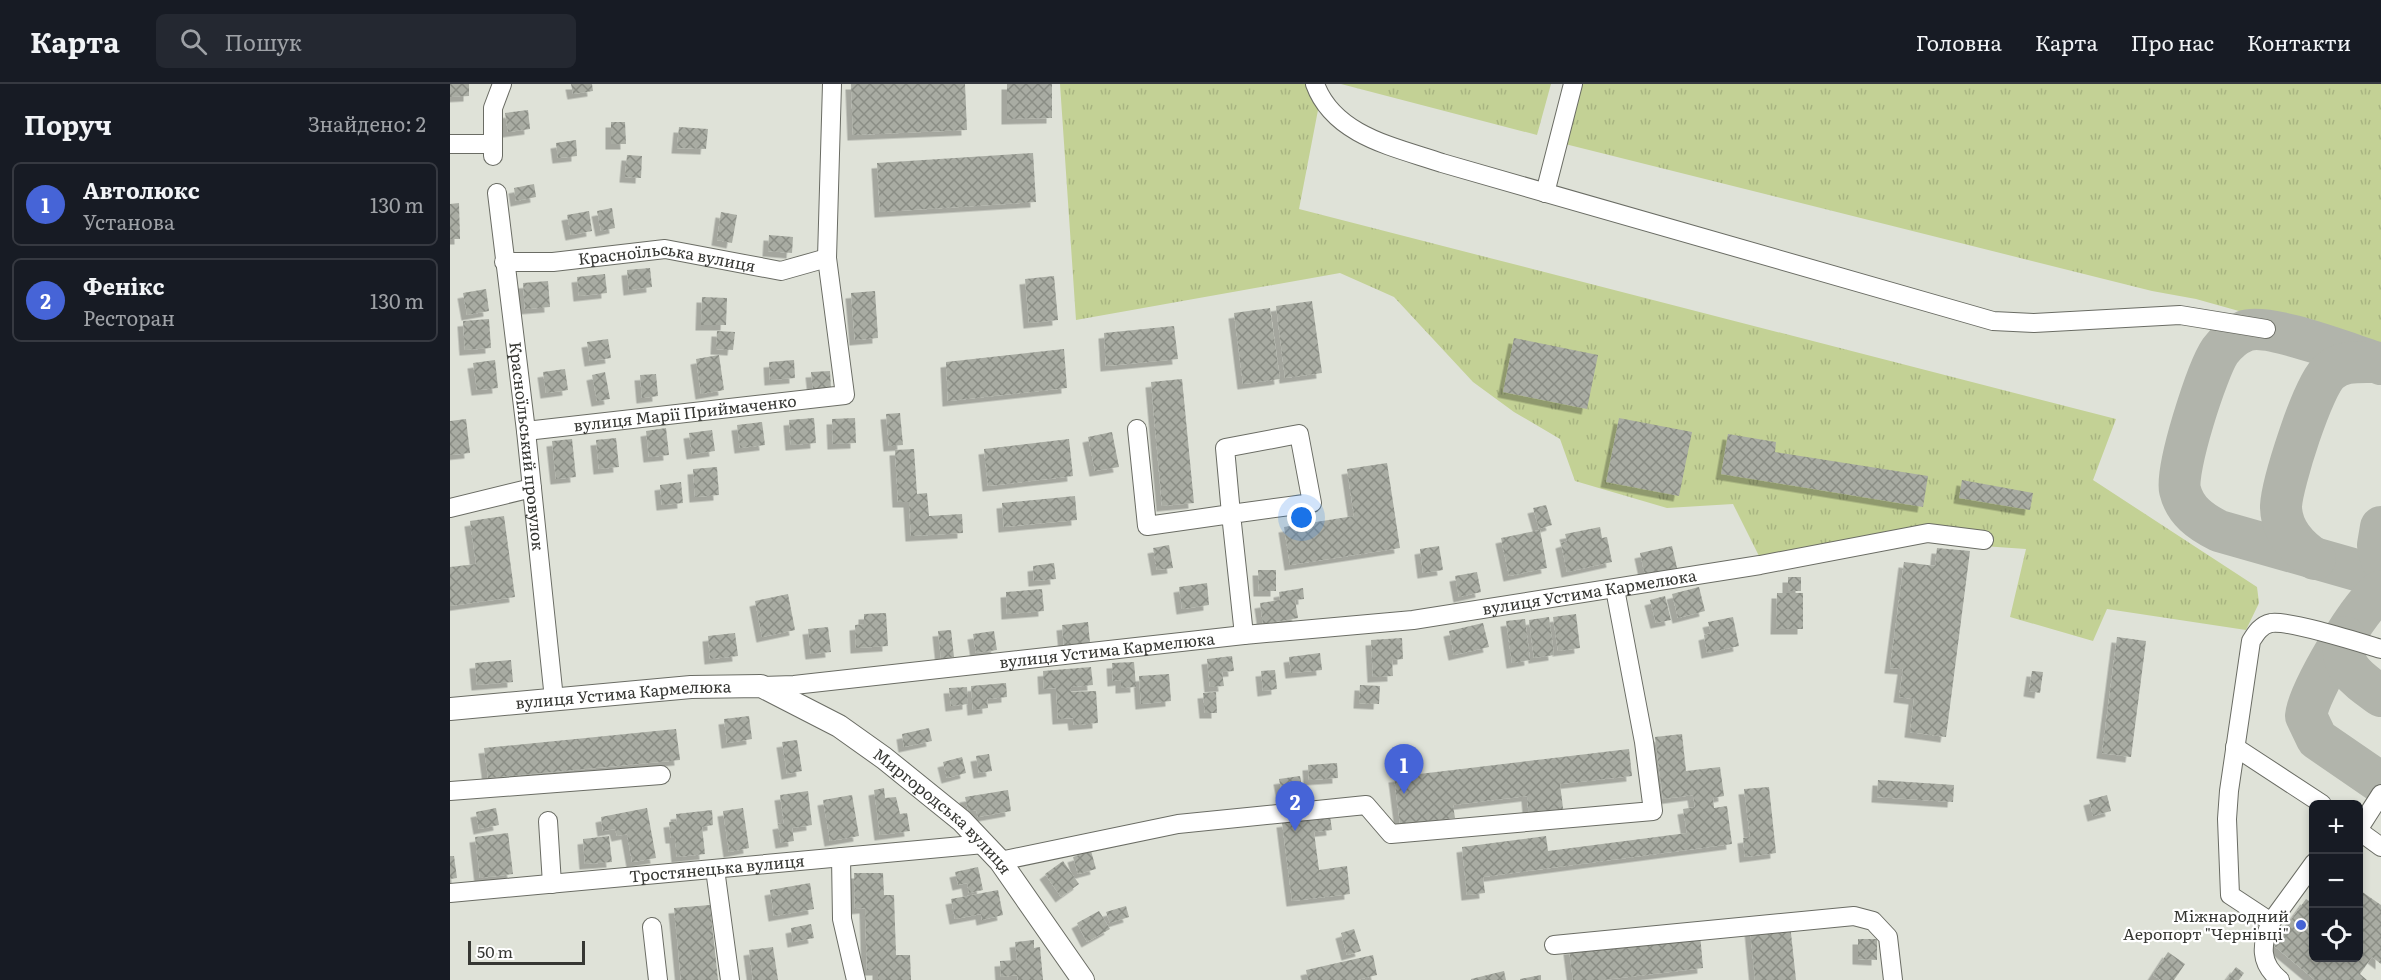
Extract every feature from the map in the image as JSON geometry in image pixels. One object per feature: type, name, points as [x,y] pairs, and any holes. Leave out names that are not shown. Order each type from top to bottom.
[{"type":"main road","name":"вулиця Устима Кармелюка","points":[[450,709],[691,687],[761,686]]},
{"type":"main road","name":"Миргородська вулиця","points":[[761,686],[839,726],[884,758],[962,821],[1000,861],[1083,980]]},
{"type":"street","points":[[450,144],[492,150],[493,108],[502,84]]},
{"type":"street","points":[[827,258],[832,84]]},
{"type":"street","points":[[1315,84],[1325,106],[1340,122],[1375,141],[1545,193],[1993,321],[2034,323],[2180,315],[2266,329]]},
{"type":"street","points":[[1545,193],[1573,84]]},
{"type":"street","name":"Красноїльський провулок","points":[[497,193],[526,431],[554,699]]},
{"type":"street","name":"Красноїльська вулиця","points":[[504,262],[553,262],[665,249],[781,271],[827,258]]},
{"type":"street","name":"вулиця Марії Приймаченко","points":[[526,431],[845,395],[827,258]]},
{"type":"street","points":[[1137,429],[1147,526],[1231,514],[1312,503],[1299,434],[1224,448],[1231,514],[1244,635]]},
{"type":"street","points":[[450,508],[532,488]]},
{"type":"street","name":"вулиця Устима Кармелюка","points":[[761,686],[794,685],[1244,635],[1413,620],[1760,565],[1928,533],[1984,540]]},
{"type":"street","points":[[1000,861],[1178,824],[1366,805],[1391,834],[1653,811],[1644,742],[1615,589]]},
{"type":"street","points":[[2271,922],[2230,895],[2227,819],[2251,641],[2260,628],[2272,623],[2345,638],[2381,649]]},
{"type":"street","points":[[2235,747],[2316,800]]},
{"type":"street","points":[[450,784],[450,791],[661,775]]},
{"type":"street","points":[[2363,823],[2381,794]]},
{"type":"street","points":[[548,821],[552,884]]},
{"type":"street","points":[[2363,833],[2381,847]]},
{"type":"street","name":"Тростянецька вулиця","points":[[450,893],[984,844]]},
{"type":"street","points":[[841,857],[842,920],[856,980]]},
{"type":"street","points":[[715,869],[730,980]]},
{"type":"street","points":[[2280,980],[2273,975],[2265,959],[2263,940],[2271,922],[2309,869]]},
{"type":"street","points":[[1554,945],[1854,916],[1873,921],[1888,937],[1893,980]]},
{"type":"street","points":[[652,927],[658,980]]},
{"type":"green space","points":[[1060,84],[1323,84],[1299,209],[2116,419],[2093,480],[2257,587],[2259,603],[2246,630],[2107,609],[2093,641],[2010,617],[2026,549],[1911,541],[1765,568],[1733,504],[1667,508],[1575,481],[1560,439],[1514,412],[1473,382],[1394,297],[1340,273],[1076,320]]},
{"type":"green space","points":[[1341,84],[1551,84],[1537,135]]},
{"type":"green space","points":[[1580,84],[2381,84],[2381,351],[2196,299],[2152,291],[1565,144]]},
{"type":"building","points":[[450,84],[469,84],[469,96],[450,97]]},
{"type":"building","points":[[571,84],[592,84],[593,91],[573,94]]},
{"type":"building","points":[[851,84],[965,84],[967,130],[853,135]]},
{"type":"building","points":[[1007,84],[1052,84],[1052,118],[1007,119]]},
{"type":"building","points":[[528,110],[530,129],[508,132],[505,113]]},
{"type":"building","points":[[611,122],[625,122],[626,144],[611,144]]},
{"type":"building","points":[[679,127],[708,129],[706,149],[677,148]]},
{"type":"building","points":[[576,140],[577,156],[558,158],[556,143]]},
{"type":"building","points":[[1033,153],[1036,202],[880,212],[877,163]]},
{"type":"building","points":[[627,155],[642,156],[641,178],[625,177]]},
{"type":"building","points":[[534,184],[536,197],[516,201],[514,188]]},
{"type":"building","points":[[459,203],[460,239],[450,239],[450,204]]},
{"type":"building","points":[[612,208],[615,228],[601,231],[597,211]]},
{"type":"building","points":[[589,211],[592,231],[571,235],[567,215]]},
{"type":"building","points":[[721,212],[737,215],[732,243],[717,240]]},
{"type":"building","points":[[769,235],[793,237],[792,253],[768,251]]},
{"type":"building","points":[[650,268],[652,287],[629,290],[627,270]]},
{"type":"building","points":[[605,274],[607,293],[579,296],[577,277]]},
{"type":"building","points":[[1054,276],[1058,320],[1029,323],[1025,279]]},
{"type":"building","points":[[548,281],[550,307],[525,309],[523,283]]},
{"type":"building","points":[[486,289],[489,311],[467,315],[463,293]]},
{"type":"building","points":[[875,291],[878,338],[855,340],[851,293]]},
{"type":"building","points":[[702,297],[727,298],[726,325],[701,325]]},
{"type":"building","points":[[1312,301],[1322,373],[1285,378],[1276,306]]},
{"type":"building","points":[[1270,308],[1280,379],[1243,384],[1234,313]]},
{"type":"building","points":[[489,319],[491,348],[465,350],[463,321]]},
{"type":"building","points":[[1174,326],[1178,359],[1106,366],[1104,333]]},
{"type":"building","points":[[717,331],[735,332],[733,350],[716,349]]},
{"type":"building","points":[[1514,338],[1598,355],[1587,409],[1503,392]]},
{"type":"building","points":[[608,339],[611,358],[590,361],[587,342]]},
{"type":"building","points":[[1064,349],[1067,388],[948,401],[946,362]]},
{"type":"building","points":[[719,355],[724,390],[701,394],[696,359]]},
{"type":"building","points":[[495,360],[498,388],[477,390],[473,363]]},
{"type":"building","points":[[794,360],[795,378],[770,380],[769,362]]},
{"type":"building","points":[[565,369],[568,390],[546,393],[543,372]]},
{"type":"building","points":[[830,371],[831,389],[813,390],[811,372]]},
{"type":"building","points":[[605,372],[610,399],[597,401],[592,375]]},
{"type":"building","points":[[656,374],[658,396],[642,398],[640,375]]},
{"type":"building","points":[[1182,379],[1194,503],[1162,506],[1151,382]]},
{"type":"building","points":[[900,413],[903,445],[889,446],[886,414]]},
{"type":"building","points":[[814,418],[816,443],[791,445],[789,420]]},
{"type":"building","points":[[855,418],[856,443],[833,444],[832,419]]},
{"type":"building","points":[[1619,418],[1692,432],[1679,496],[1606,482]]},
{"type":"building","points":[[466,419],[470,453],[450,455],[450,421]]},
{"type":"building","points":[[762,422],[765,445],[740,448],[737,425]]},
{"type":"building","points":[[666,428],[669,455],[649,457],[646,431]]},
{"type":"building","points":[[712,430],[715,451],[692,454],[689,433]]},
{"type":"building","points":[[1112,432],[1119,467],[1095,471],[1088,437]]},
{"type":"building","points":[[1728,434],[1776,442],[1775,452],[1928,476],[1923,507],[1721,474]]},
{"type":"building","points":[[616,438],[619,467],[599,469],[596,440]]},
{"type":"building","points":[[572,439],[576,477],[556,479],[552,441]]},
{"type":"building","points":[[1069,439],[1073,476],[988,486],[984,449]]},
{"type":"building","points":[[914,449],[917,494],[927,493],[929,516],[962,514],[963,533],[911,536],[909,502],[898,502],[895,450]]},
{"type":"building","points":[[1387,463],[1400,548],[1290,565],[1284,527],[1354,516],[1347,469]]},
{"type":"building","points":[[717,467],[719,495],[695,497],[693,469]]},
{"type":"building","points":[[1962,480],[2033,493],[2030,510],[1959,498]]},
{"type":"building","points":[[681,482],[683,503],[662,505],[660,485]]},
{"type":"building","points":[[1075,496],[1077,520],[1004,527],[1002,503]]},
{"type":"building","points":[[1546,505],[1552,525],[1539,529],[1533,508]]},
{"type":"building","points":[[504,516],[515,597],[450,606],[450,567],[476,564],[470,521]]},
{"type":"building","points":[[1600,527],[1602,538],[1607,537],[1612,562],[1567,572],[1561,543],[1567,541],[1565,534]]},
{"type":"building","points":[[1540,530],[1547,568],[1509,576],[1501,538]]},
{"type":"building","points":[[1169,545],[1173,568],[1157,570],[1153,548]]},
{"type":"building","points":[[1439,546],[1443,570],[1423,573],[1420,549]]},
{"type":"building","points":[[1672,546],[1677,568],[1645,576],[1640,553]]},
{"type":"building","points":[[1937,548],[1970,551],[1946,737],[1910,732],[1914,699],[1899,697],[1903,669],[1890,668],[1904,562],[1935,566]]},
{"type":"building","points":[[1054,563],[1056,579],[1034,581],[1033,566]]},
{"type":"building","points":[[1258,570],[1276,570],[1276,591],[1259,591]]},
{"type":"building","points":[[1477,572],[1481,592],[1459,597],[1455,576]]},
{"type":"building","points":[[1788,577],[1801,577],[1801,591],[1788,591]]},
{"type":"building","points":[[1207,583],[1209,605],[1182,609],[1179,587]]},
{"type":"building","points":[[1699,587],[1705,611],[1678,618],[1672,594]]},
{"type":"building","points":[[1303,588],[1304,599],[1295,600],[1298,618],[1263,624],[1260,603],[1280,600],[1279,592]]},
{"type":"building","points":[[1042,589],[1044,611],[1007,614],[1006,592]]},
{"type":"building","points":[[1777,593],[1803,593],[1803,629],[1776,629]]},
{"type":"building","points":[[788,594],[795,630],[762,637],[755,601]]},
{"type":"building","points":[[1665,596],[1671,620],[1656,623],[1650,600]]},
{"type":"building","points":[[886,613],[888,646],[856,648],[855,625],[864,624],[864,614]]},
{"type":"building","points":[[1576,614],[1580,648],[1558,651],[1553,617]]},
{"type":"building","points":[[1549,617],[1554,655],[1534,658],[1529,620]]},
{"type":"building","points":[[1733,617],[1739,646],[1707,653],[1704,635],[1711,633],[1708,622]]},
{"type":"building","points":[[1525,619],[1530,660],[1512,663],[1506,621]]},
{"type":"building","points":[[1088,622],[1090,643],[1064,646],[1062,625]]},
{"type":"building","points":[[1483,623],[1489,647],[1454,655],[1449,631]]},
{"type":"building","points":[[828,627],[831,652],[811,654],[808,629]]},
{"type":"building","points":[[951,630],[954,657],[941,659],[938,631]]},
{"type":"building","points":[[994,631],[997,650],[976,653],[973,634]]},
{"type":"building","points":[[735,633],[738,656],[710,659],[708,636]]},
{"type":"building","points":[[2117,637],[2146,641],[2131,757],[2102,753]]},
{"type":"building","points":[[1402,638],[1403,659],[1392,660],[1393,676],[1373,677],[1371,640]]},
{"type":"building","points":[[1320,653],[1322,670],[1291,673],[1289,657]]},
{"type":"building","points":[[1232,656],[1234,671],[1222,672],[1224,686],[1210,687],[1207,659]]},
{"type":"building","points":[[511,660],[513,682],[477,685],[475,663]]},
{"type":"building","points":[[1134,662],[1136,687],[1121,688],[1121,680],[1113,681],[1112,663]]},
{"type":"building","points":[[1091,667],[1093,685],[1071,687],[1071,692],[1096,691],[1098,723],[1074,725],[1073,718],[1058,719],[1056,688],[1044,689],[1043,671]]},
{"type":"building","points":[[1275,670],[1277,689],[1263,691],[1261,671]]},
{"type":"building","points":[[2032,671],[2043,672],[2040,693],[2029,691]]},
{"type":"building","points":[[1169,674],[1171,701],[1141,704],[1139,676]]},
{"type":"building","points":[[1006,683],[1007,697],[987,699],[988,708],[973,710],[971,686]]},
{"type":"building","points":[[1360,685],[1380,686],[1379,704],[1359,703]]},
{"type":"building","points":[[967,687],[968,704],[951,706],[949,688]]},
{"type":"building","points":[[1216,692],[1217,713],[1205,713],[1203,693]]},
{"type":"building","points":[[749,716],[752,739],[727,743],[724,719]]},
{"type":"building","points":[[929,728],[932,741],[904,747],[902,734]]},
{"type":"building","points":[[676,729],[680,760],[488,778],[484,748]]},
{"type":"building","points":[[1682,734],[1686,771],[1720,767],[1724,796],[1713,798],[1714,808],[1727,806],[1732,844],[1483,877],[1485,893],[1467,895],[1462,847],[1546,836],[1548,851],[1687,833],[1683,809],[1695,807],[1693,795],[1663,799],[1655,737]]},
{"type":"building","points":[[797,740],[802,771],[787,774],[782,742]]},
{"type":"building","points":[[1629,749],[1632,776],[1560,784],[1564,816],[1529,820],[1527,796],[1453,805],[1455,818],[1400,824],[1394,777]]},
{"type":"building","points":[[989,754],[992,771],[979,773],[976,756]]},
{"type":"building","points":[[962,757],[966,773],[947,778],[943,762]]},
{"type":"building","points":[[1337,763],[1338,778],[1309,780],[1308,765]]},
{"type":"building","points":[[1300,776],[1305,802],[1284,805],[1279,779]]},
{"type":"building","points":[[1878,780],[1954,785],[1953,802],[1877,797]]},
{"type":"building","points":[[1769,787],[1776,853],[1745,857],[1743,838],[1750,837],[1744,789]]},
{"type":"building","points":[[884,788],[885,798],[896,797],[900,814],[907,813],[910,831],[880,835],[874,790]]},
{"type":"building","points":[[1008,790],[1011,811],[978,817],[976,810],[968,811],[965,797]]},
{"type":"building","points":[[808,791],[812,825],[792,828],[794,841],[781,843],[778,824],[784,823],[780,795]]},
{"type":"building","points":[[852,795],[859,836],[830,841],[823,800]]},
{"type":"building","points":[[2107,795],[2111,811],[2093,816],[2089,800]]},
{"type":"building","points":[[496,808],[499,825],[479,829],[476,812]]},
{"type":"building","points":[[647,808],[656,858],[632,862],[627,834],[617,836],[615,829],[603,831],[601,817]]},
{"type":"building","points":[[743,808],[749,848],[729,852],[723,811]]},
{"type":"building","points":[[712,810],[713,825],[702,827],[705,854],[677,857],[675,838],[671,838],[669,822],[677,821],[676,814]]},
{"type":"building","points":[[1330,816],[1332,830],[1314,832],[1319,870],[1347,866],[1350,894],[1292,901],[1282,822]]},
{"type":"building","points":[[508,833],[513,874],[480,878],[475,837]]},
{"type":"building","points":[[609,836],[612,862],[585,864],[583,839]]},
{"type":"building","points":[[1091,851],[1096,869],[1078,874],[1073,857]]},
{"type":"building","points":[[450,856],[454,856],[457,878],[450,879]]},
{"type":"building","points":[[1063,861],[1079,884],[1061,897],[1045,874]]},
{"type":"building","points":[[978,867],[983,890],[969,893],[967,883],[958,885],[955,872]]},
{"type":"building","points":[[854,873],[883,873],[884,895],[894,895],[896,955],[910,955],[911,980],[878,980],[878,970],[867,970],[865,908],[855,909]]},
{"type":"building","points":[[810,883],[814,909],[774,916],[770,890]]},
{"type":"building","points":[[998,890],[1003,915],[982,920],[981,914],[955,919],[951,899]]},
{"type":"building","name":"Міжнародний Аеропорт \"Чернівці\"","points":[[2363,892],[2381,905],[2381,964],[2372,957],[2360,974],[2367,980],[2315,980],[2273,945],[2306,899],[2309,901],[2309,962],[2363,962]]},
{"type":"building","points":[[710,905],[718,980],[681,980],[674,908]]},
{"type":"building","points":[[1126,906],[1129,917],[1110,923],[1106,912]]},
{"type":"building","points":[[1099,911],[1110,929],[1087,942],[1077,923]]},
{"type":"building","points":[[811,924],[814,938],[793,942],[791,928]]},
{"type":"building","points":[[1790,924],[1796,980],[1755,980],[1750,928]]},
{"type":"building","points":[[1354,929],[1361,951],[1347,955],[1341,933]]},
{"type":"building","points":[[1700,934],[1703,968],[1603,980],[1573,980],[1569,949]]},
{"type":"building","points":[[1858,939],[1877,939],[1877,960],[1858,959]]},
{"type":"building","points":[[1034,940],[1034,948],[1040,947],[1043,980],[1018,980],[1017,975],[1001,977],[1000,961],[1017,960],[1015,942]]},
{"type":"building","points":[[773,947],[778,980],[753,980],[749,950]]},
{"type":"building","points":[[2168,952],[2185,964],[2174,980],[2161,980],[2153,975]]},
{"type":"building","points":[[1373,955],[1377,975],[1357,980],[1308,980],[1306,970]]},
{"type":"building","points":[[2236,967],[2244,973],[2239,980],[2226,980]]},
{"type":"building","points":[[1504,971],[1506,980],[1471,980],[1471,979]]},
{"type":"building","points":[[1541,975],[1541,980],[1520,980],[1520,979]]},
{"type":"taxiway","points":[[2381,364],[2272,331],[2245,331],[2238,335],[2228,342],[2214,362],[2193,420],[2180,479],[2182,497],[2190,510],[2200,520],[2219,531],[2381,577]]},
{"type":"taxiway","points":[[2315,559],[2291,537],[2282,515],[2283,494],[2292,457],[2315,395],[2329,372],[2344,364],[2372,362]]},
{"type":"taxiway","points":[[2381,527],[2378,545],[2381,559]]},
{"type":"taxiway","points":[[2381,591],[2349,629],[2325,669],[2306,716],[2317,739],[2381,783]]},
{"type":"taxiway","points":[[2345,637],[2345,657],[2352,672],[2381,696]]},
{"type":"place","name":"Автолюкс","points":[[1404,794]]},
{"type":"place","name":"Фенікс","points":[[1295,831]]},
{"type":"place","name":"Міжнародний Аеропорт \"Чернівці\"","points":[[2301,925]]}]
